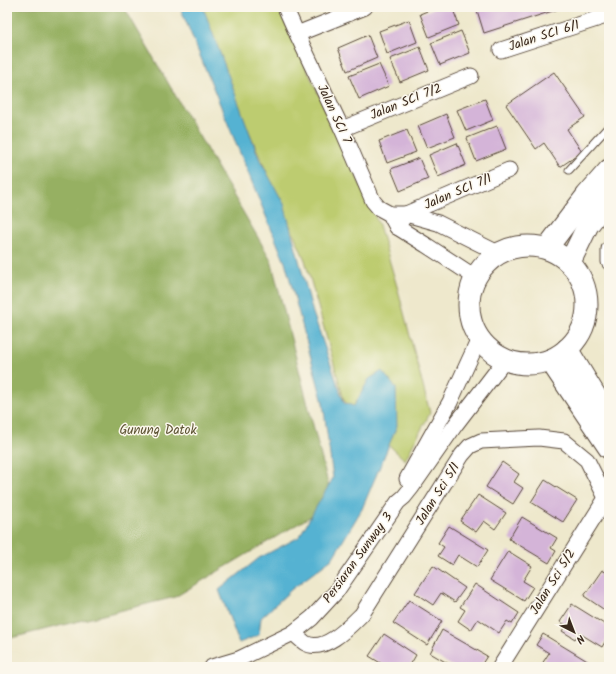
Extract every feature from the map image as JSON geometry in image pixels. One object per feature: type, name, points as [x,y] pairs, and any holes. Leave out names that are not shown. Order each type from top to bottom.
[{"type":"main road","points":[[547,248],[587,195],[609,170]]},
{"type":"main road","points":[[570,262],[588,225],[609,198]]},
{"type":"main road","points":[[525,245],[547,248],[559,253],[570,262],[582,278],[587,296],[586,316],[580,334],[559,355],[535,364],[520,364],[505,360],[490,352],[479,339],[471,325],[468,309],[469,293],[475,277],[484,263],[498,253],[514,247],[525,245]]},
{"type":"main road","points":[[559,355],[609,418]]},
{"type":"main road","points":[[559,355],[609,448]]},
{"type":"street","name":"Jalan SCI 7","points":[[286,7],[373,201],[393,220],[426,245],[475,277]]},
{"type":"street","points":[[297,34],[365,7]]},
{"type":"street","points":[[608,7],[609,11]]},
{"type":"street","name":"Jalan SCI 6/1","points":[[501,50],[609,15]]},
{"type":"street","name":"Jalan SCI 7/2","points":[[342,129],[471,76]]},
{"type":"street","name":"Jalan SCI 7/1","points":[[406,214],[509,170]]},
{"type":"street","points":[[393,220],[406,214],[438,223],[498,253]]},
{"type":"street","name":"Persiaran Sunway 3","points":[[398,502],[401,490],[450,402],[479,339]]},
{"type":"street","name":"Persiaran Sunway 3","points":[[212,667],[239,659],[293,633],[312,618],[336,592],[398,502],[412,487],[466,411],[505,360]]},
{"type":"street","points":[[450,402],[466,411]]},
{"type":"street","name":"Jalan Sci 5/1","points":[[293,633],[306,644],[316,645],[330,641],[345,632],[362,614],[462,455],[470,446],[481,441],[539,438],[564,440],[588,460],[608,501]]},
{"type":"street","name":"Jalan Sci 5/2","points":[[500,667],[608,501]]},
{"type":"lane","points":[[569,170],[609,126]]},
{"type":"green space","name":"Gunung Datok","points":[[7,7],[124,7],[271,260],[333,503],[175,597],[7,639]]},
{"type":"green space","points":[[200,7],[278,7],[379,225],[398,290],[430,413],[405,460],[366,424],[344,400],[305,260],[230,88]]},
{"type":"water","points":[[180,7],[203,7],[259,158],[284,204],[313,313],[344,403],[354,406],[369,379],[382,371],[396,388],[397,426],[362,509],[332,559],[292,589],[261,618],[259,635],[239,643],[219,590],[259,558],[299,537],[333,478],[323,403],[286,265]]},
{"type":"building","points":[[437,7],[452,7],[459,25],[429,37],[420,14]]},
{"type":"building","points":[[476,7],[565,7],[484,33]]},
{"type":"building","points":[[409,20],[417,42],[387,54],[379,31]]},
{"type":"building","points":[[461,31],[470,53],[440,65],[431,43]]},
{"type":"building","points":[[368,35],[377,58],[347,71],[338,48]]},
{"type":"building","points":[[420,47],[429,70],[400,82],[390,59]]},
{"type":"building","points":[[379,64],[389,86],[359,99],[349,76]]},
{"type":"building","points":[[554,72],[585,117],[567,129],[582,152],[560,167],[544,143],[536,149],[506,105]]},
{"type":"building","points":[[485,99],[493,120],[466,131],[457,110]]},
{"type":"building","points":[[446,114],[455,137],[427,148],[418,126]]},
{"type":"building","points":[[497,126],[506,149],[476,161],[467,138]]},
{"type":"building","points":[[407,130],[416,152],[387,163],[379,141]]},
{"type":"building","points":[[457,143],[466,165],[438,177],[429,155]]},
{"type":"building","points":[[419,158],[428,179],[400,191],[391,169]]},
{"type":"building","points":[[502,462],[519,474],[514,482],[523,488],[513,504],[486,487]]},
{"type":"building","points":[[545,480],[577,500],[563,522],[531,502]]},
{"type":"building","points":[[478,495],[506,513],[495,529],[484,521],[476,532],[460,521]]},
{"type":"building","points":[[522,517],[557,538],[551,548],[556,551],[549,563],[509,539]]},
{"type":"building","points":[[449,526],[488,550],[477,567],[458,555],[452,565],[438,556],[444,547],[438,543]]},
{"type":"building","points":[[508,551],[532,566],[523,581],[533,587],[524,601],[490,580]]},
{"type":"building","points":[[433,566],[465,588],[455,602],[441,593],[433,605],[415,593]]},
{"type":"building","points":[[602,570],[609,574],[609,613],[584,596]]},
{"type":"building","points":[[475,584],[519,613],[512,624],[507,621],[499,633],[478,619],[471,630],[458,621],[465,610],[460,607]]},
{"type":"building","points":[[409,600],[442,621],[427,645],[393,623]]},
{"type":"building","points":[[572,604],[609,627],[609,635],[602,647],[579,633],[575,639],[562,631],[566,625],[560,622]]},
{"type":"building","points":[[442,630],[487,656],[480,667],[454,667],[430,653]]},
{"type":"building","points":[[384,634],[416,655],[409,667],[387,667],[369,656]]},
{"type":"building","points":[[543,634],[589,662],[585,667],[540,667],[549,653],[536,645]]}]
